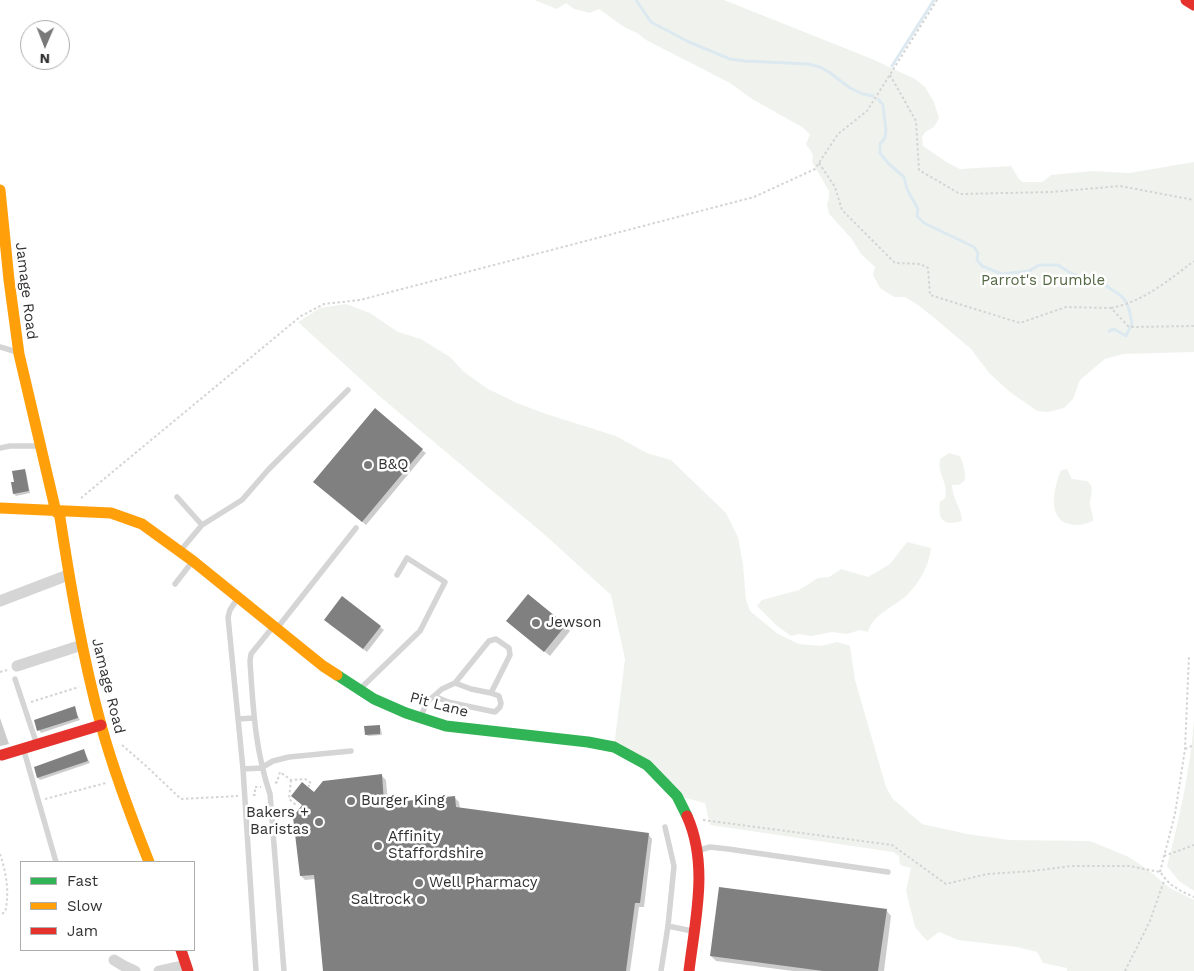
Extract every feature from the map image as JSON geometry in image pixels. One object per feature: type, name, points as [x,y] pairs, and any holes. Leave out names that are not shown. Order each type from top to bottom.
[{"type":"main road","points":[[1186,0],[1194,4]]},
{"type":"main road","name":"Jamage Road","points":[[0,190],[9,280],[19,352],[57,512],[82,645],[103,730],[149,861]]},
{"type":"main road","name":"Pit Lane","points":[[0,508],[112,513],[126,517],[148,528],[193,561],[323,666],[359,690],[398,710],[446,726],[588,742],[614,747],[647,765],[677,796],[688,818],[698,851],[700,876],[689,971]]},
{"type":"main road","points":[[2,755],[37,744],[103,730]]},
{"type":"main road","points":[[182,951],[187,968]]},
{"type":"street","points":[[0,601],[68,575]]},
{"type":"street","points":[[17,666],[82,645]]},
{"type":"street","points":[[114,960],[135,971]]},
{"type":"street","points":[[159,971],[187,968]]},
{"type":"lane","points":[[0,347],[19,352]]},
{"type":"lane","points":[[180,551],[202,525],[242,500],[268,470],[348,390]]},
{"type":"lane","points":[[0,448],[40,446]]},
{"type":"lane","points":[[177,498],[202,525]]},
{"type":"lane","points":[[284,971],[270,794],[261,768],[253,718],[251,654],[275,628],[356,528]]},
{"type":"lane","points":[[359,690],[420,630],[446,582],[407,558],[397,575]]},
{"type":"lane","points":[[175,584],[193,561]]},
{"type":"lane","points":[[238,597],[228,617],[242,769],[256,971]]},
{"type":"lane","points":[[421,718],[427,702],[442,689],[455,682],[489,641],[496,639],[509,648],[510,655],[491,693]]},
{"type":"lane","points":[[15,679],[37,744]]},
{"type":"lane","points":[[434,696],[448,702],[495,712],[500,707],[499,696],[471,689],[455,682]]},
{"type":"lane","points":[[238,719],[253,718]]},
{"type":"lane","points":[[23,749],[56,861]]},
{"type":"lane","points":[[242,769],[261,768],[273,761],[289,757],[351,752]]},
{"type":"lane","points":[[661,971],[674,866],[665,827]]},
{"type":"lane","points":[[698,851],[710,847],[888,872]]},
{"type":"lane","points":[[668,926],[694,931]]},
{"type":"path","points":[[80,512],[81,498],[301,316],[324,304],[360,300],[754,197],[815,169],[838,134],[867,111],[937,0]]},
{"type":"path","points":[[889,74],[916,122],[919,170],[960,194],[1051,192],[1120,186],[1194,200]]},
{"type":"path","points":[[819,163],[835,187],[842,210],[896,263],[920,264],[928,268],[930,295],[1020,323],[1066,307],[1111,308],[1123,306],[1152,292],[1194,260]]},
{"type":"path","points":[[1111,308],[1128,326],[1133,328],[1194,326]]},
{"type":"path","points":[[1160,872],[1174,814],[1185,749],[1189,655]]},
{"type":"path","points":[[24,705],[91,682]]},
{"type":"path","points":[[103,730],[180,799],[255,795],[255,787],[268,786],[277,782],[280,772],[290,780],[305,779],[311,784],[308,787]]},
{"type":"path","points":[[1185,749],[1194,745]]},
{"type":"path","points":[[38,801],[119,780]]},
{"type":"path","points":[[290,780],[289,799],[295,804],[297,801]]},
{"type":"path","points":[[688,818],[892,845],[946,884],[987,874],[1072,866],[1129,866],[1160,872],[1180,891],[1194,897]]},
{"type":"path","points":[[1164,856],[1194,845]]},
{"type":"path","points":[[0,854],[7,886],[7,907],[6,912],[0,915]]},
{"type":"path","points":[[1126,971],[1150,921],[1165,878]]},
{"type":"green space","name":"Parrot's Drumble","points":[[534,0],[724,0],[872,59],[915,79],[925,87],[934,102],[939,118],[934,127],[925,132],[922,137],[923,146],[960,169],[1011,166],[1023,182],[1042,182],[1051,175],[1092,171],[1129,173],[1194,162],[1194,352],[1123,354],[1105,359],[1080,380],[1073,399],[1064,408],[1048,412],[1037,411],[1010,392],[990,374],[971,349],[918,305],[905,297],[894,297],[880,288],[873,275],[875,267],[861,254],[851,238],[829,214],[827,205],[829,191],[812,162],[812,154],[806,144],[810,134],[802,127],[752,99],[730,83],[646,40],[599,9],[590,13],[574,9],[566,3],[557,9]]},
{"type":"green space","points":[[346,304],[370,313],[398,332],[421,339],[450,357],[464,372],[488,389],[517,403],[616,436],[647,453],[671,460],[726,513],[738,537],[743,564],[746,600],[750,611],[778,634],[799,644],[821,646],[837,642],[850,646],[855,680],[886,787],[892,798],[922,824],[967,834],[1009,840],[1090,841],[1129,857],[1170,888],[1194,900],[1194,971],[1067,971],[1067,968],[1043,963],[1037,952],[1017,947],[958,940],[939,932],[927,941],[915,927],[906,891],[911,868],[900,865],[899,856],[893,852],[710,825],[705,803],[677,796],[614,747],[625,659],[611,595],[545,535],[378,395],[298,322],[320,308]]},
{"type":"green space","points":[[949,453],[960,456],[965,477],[965,480],[959,485],[952,485],[962,521],[951,523],[941,518],[939,508],[946,492],[940,470],[940,459]]},
{"type":"green space","points":[[1067,469],[1072,479],[1087,481],[1091,485],[1090,504],[1093,521],[1080,525],[1067,523],[1060,519],[1056,513],[1054,496],[1056,487],[1061,470]]},
{"type":"green space","points":[[907,542],[931,548],[921,578],[904,598],[875,620],[868,632],[860,630],[847,634],[832,632],[811,636],[799,634],[791,636],[776,625],[757,606],[762,600],[799,590],[818,578],[829,577],[841,569],[868,577],[890,564]]},
{"type":"green space","points":[[1194,720],[1194,891],[1179,881],[1167,866],[1184,793]]},
{"type":"building","name":"B&Q","points":[[375,408],[423,449],[362,522],[313,482]]},
{"type":"building","points":[[25,469],[29,491],[13,494],[11,482],[14,482],[12,471]]},
{"type":"building","name":"Jewson","points":[[528,594],[566,625],[544,652],[506,621]]},
{"type":"building","points":[[342,596],[381,626],[363,649],[324,620]]},
{"type":"building","points":[[75,706],[78,718],[37,731],[34,720]]},
{"type":"building","points":[[380,725],[380,734],[365,735],[364,726]]},
{"type":"building","points":[[84,749],[88,761],[37,778],[34,767]]},
{"type":"building","points":[[382,774],[384,803],[455,796],[456,807],[649,833],[640,903],[635,903],[626,971],[323,971],[314,875],[300,876],[293,817],[302,805],[291,796],[302,782],[314,792],[323,781]]},
{"type":"building","points":[[719,887],[887,909],[878,971],[823,971],[710,956]]},
{"type":"waterway","points":[[636,0],[651,22],[689,42],[730,59],[808,64],[820,67],[850,88],[873,96]]},
{"type":"waterway","points":[[892,66],[934,0]]},
{"type":"waterway","points":[[878,99],[883,105],[886,130],[885,138],[880,144],[880,153],[904,177],[907,189],[918,209],[917,216],[924,223],[974,247],[978,253],[977,260],[982,266],[1002,274],[1029,271],[1039,265],[1058,265],[1072,274],[1104,283],[1125,301],[1129,308],[1132,324],[1126,336],[1114,329],[1109,331]]},
{"type":"traffic: fast","points":[[337,675],[374,699],[406,713],[446,726],[588,742],[614,747],[647,765],[677,796],[687,816]]},
{"type":"traffic: slow","points":[[0,190],[19,354],[56,512]]},
{"type":"traffic: slow","points":[[0,508],[111,513],[142,524],[193,561],[323,666],[337,675]]},
{"type":"traffic: slow","points":[[59,511],[77,619],[94,699],[117,777],[149,861]]},
{"type":"traffic: jam","points":[[1186,0],[1194,5]]},
{"type":"traffic: jam","points":[[2,755],[101,725]]},
{"type":"traffic: jam","points":[[687,816],[694,835],[699,873],[699,893],[689,971]]},
{"type":"traffic: jam","points":[[181,951],[188,971]]},
{"type":"place","name":"B&Q","points":[[368,465]]},
{"type":"place","name":"Jewson","points":[[536,623]]},
{"type":"place","name":"Burger King","points":[[351,801]]},
{"type":"place","name":"Bakers + Baristas","points":[[319,822]]},
{"type":"place","name":"Affinity Staffordshire","points":[[378,846]]},
{"type":"place","name":"Well Pharmacy","points":[[419,883]]},
{"type":"place","name":"Saltrock","points":[[421,900]]}]
